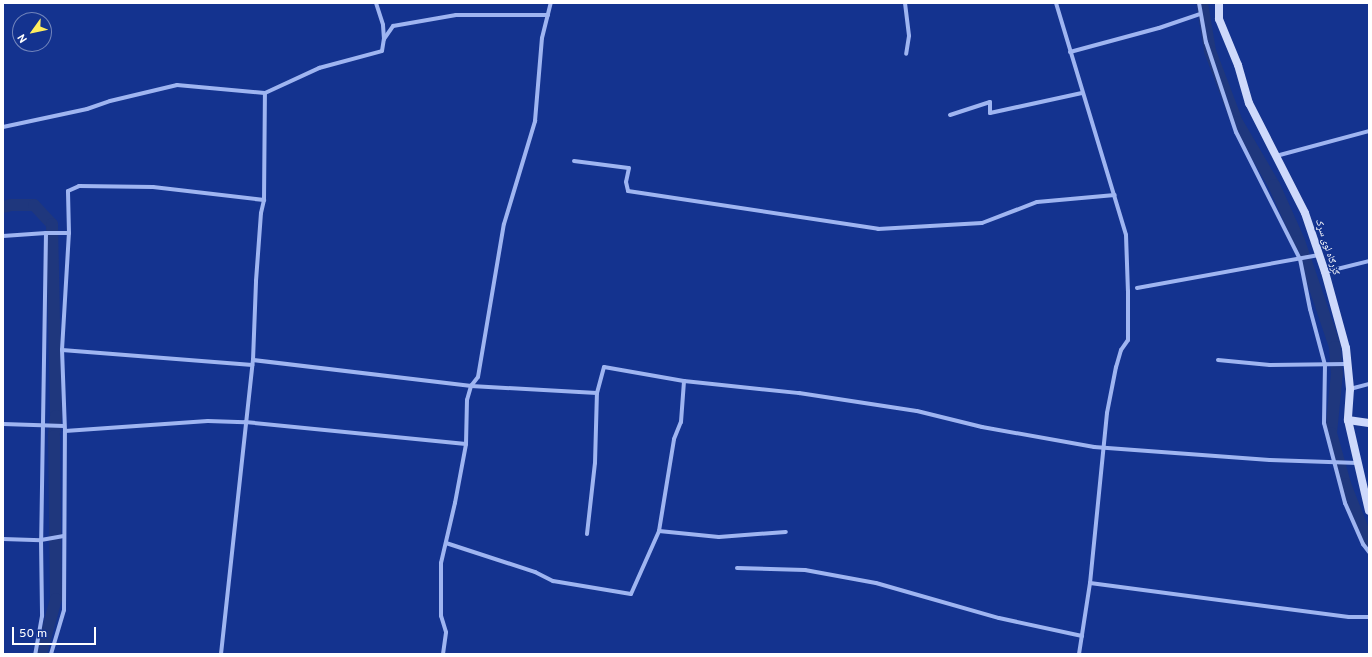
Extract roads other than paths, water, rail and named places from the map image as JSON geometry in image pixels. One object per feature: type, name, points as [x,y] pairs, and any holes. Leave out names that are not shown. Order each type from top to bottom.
[{"type":"street","points":[[3,127],[87,109],[110,101],[176,85],[264,93],[319,68],[382,51],[384,39],[383,25],[376,3]]},
{"type":"street","points":[[443,654],[446,632],[441,616],[441,563],[466,444],[467,400],[471,386],[478,377],[504,224],[535,121],[542,38],[551,3]]},
{"type":"street","points":[[905,3],[909,36],[906,54]]},
{"type":"street","points":[[1056,3],[1126,235],[1128,291],[1128,340],[1121,350],[1116,367],[1107,413],[1090,583],[1079,654]]},
{"type":"street","points":[[1199,3],[1206,42],[1236,132],[1300,259],[1310,309],[1325,365],[1324,423],[1345,503],[1363,544],[1369,552]]},
{"type":"street","name":"ګزرګاه لوی سړک","points":[[1219,3],[1219,19],[1238,65],[1248,103],[1305,213],[1325,272],[1346,348],[1350,389],[1348,420],[1369,511]]},
{"type":"street","points":[[1070,52],[1159,28],[1200,14]]},
{"type":"street","points":[[384,39],[393,26],[456,15],[548,15]]},
{"type":"street","points":[[221,654],[245,422],[253,360],[256,281],[261,213],[264,200],[264,93]]},
{"type":"street","points":[[950,115],[990,102],[990,113],[1082,93]]},
{"type":"street","points":[[1276,156],[1369,131]]},
{"type":"street","points":[[574,161],[629,168],[626,182],[628,191],[878,229],[982,223],[1037,202],[1115,195]]},
{"type":"street","points":[[51,654],[64,610],[65,431],[62,350],[69,234],[68,191],[79,186],[153,187],[264,200]]},
{"type":"street","points":[[3,236],[46,233],[69,234]]},
{"type":"street","points":[[35,654],[42,616],[41,540],[46,233]]},
{"type":"street","points":[[1137,288],[1319,255]]},
{"type":"street","points":[[1325,272],[1369,261]]},
{"type":"street","points":[[62,350],[252,365]]},
{"type":"street","points":[[253,360],[471,386],[598,393]]},
{"type":"street","points":[[1218,360],[1270,365],[1347,364]]},
{"type":"street","points":[[587,534],[595,463],[598,393],[604,368],[684,381],[799,393],[917,411],[982,427],[1104,447],[1270,460],[1359,463]]},
{"type":"street","points":[[446,543],[535,572],[553,581],[631,594],[659,531],[674,439],[681,422],[684,381]]},
{"type":"street","points":[[1350,389],[1369,384]]},
{"type":"street","points":[[1348,420],[1369,423]]},
{"type":"street","points":[[65,431],[208,421],[245,422],[466,444]]},
{"type":"street","points":[[3,424],[64,426]]},
{"type":"street","points":[[659,531],[718,537],[786,532]]},
{"type":"street","points":[[3,539],[41,540],[64,536]]},
{"type":"street","points":[[737,568],[805,570],[876,583],[999,618],[1082,636]]},
{"type":"street","points":[[1090,583],[1349,618],[1369,617]]},
{"type":"waterway","points":[[1202,3],[1210,51],[1237,122],[1274,185],[1299,241],[1335,347],[1337,373],[1331,433],[1345,484],[1369,545]]},
{"type":"waterway","points":[[3,207],[11,205],[34,205],[52,224],[56,416],[54,436],[56,599],[41,654]]}]
